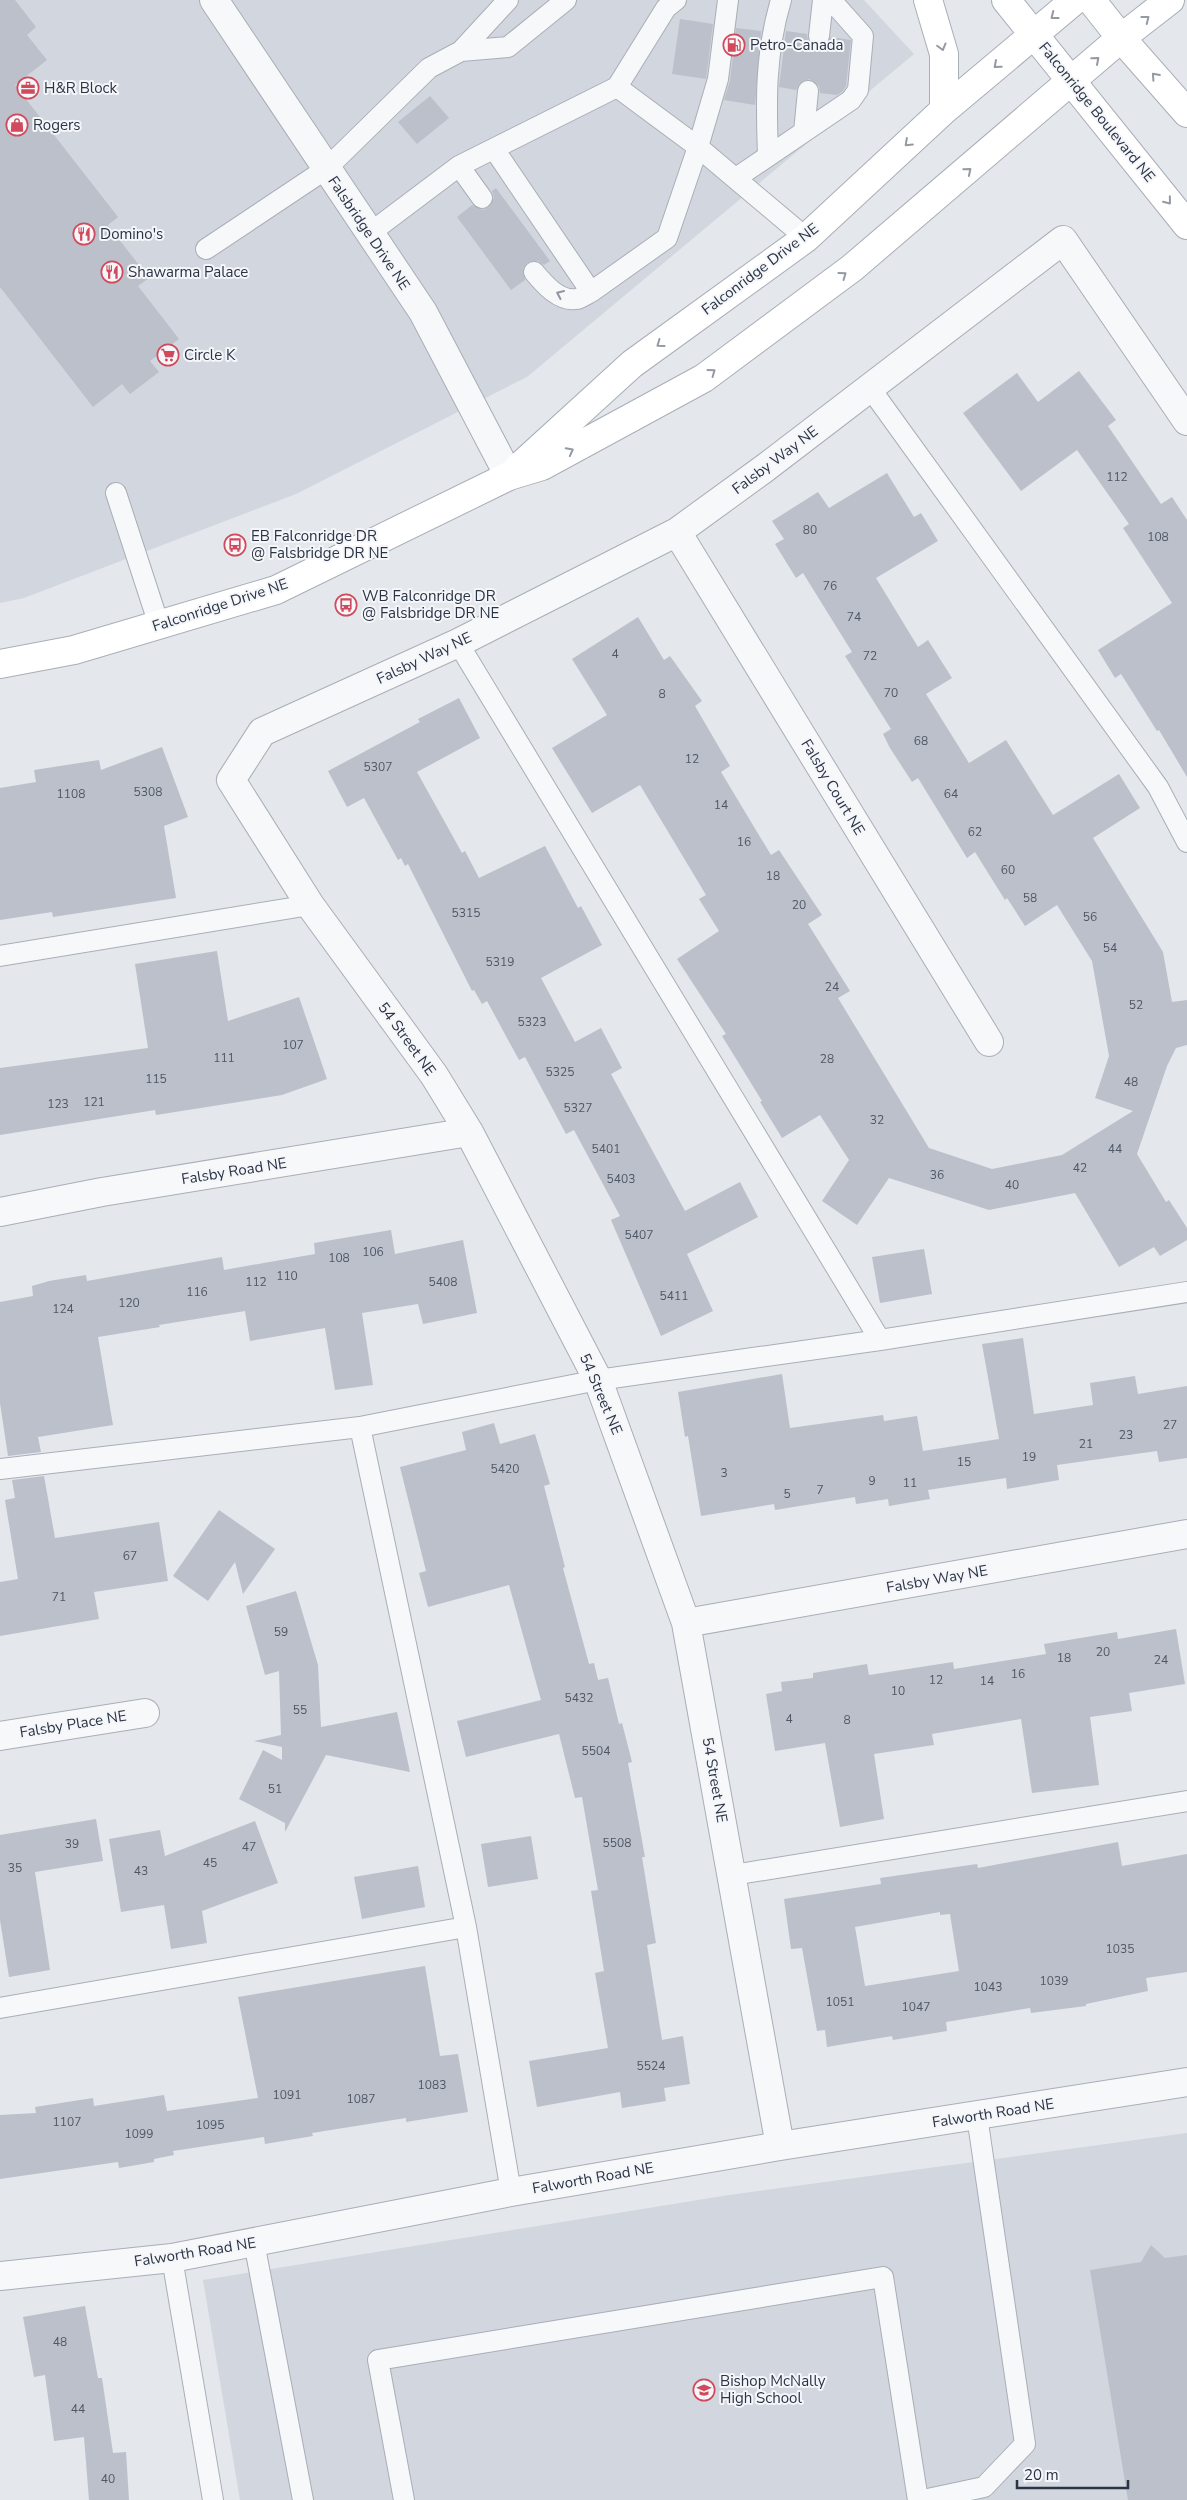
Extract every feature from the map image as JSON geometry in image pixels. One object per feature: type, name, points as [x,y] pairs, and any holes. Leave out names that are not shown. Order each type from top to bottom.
[{"type":"street","name":"Falsbridge Drive NE","points":[[214,0],[423,312],[509,476]]},
{"type":"street","points":[[928,0],[944,54],[944,110]]},
{"type":"street","name":"Falconridge Boulevard NE","points":[[1006,0],[1034,33],[1070,82],[1187,225]]},
{"type":"street","name":"Falconridge Drive NE","points":[[509,476],[632,364],[806,238],[944,110],[1075,0]]},
{"type":"street","points":[[1091,0],[1121,38],[1187,113]]},
{"type":"street","name":"Falconridge Drive NE","points":[[0,664],[74,650],[276,590],[509,476],[542,466],[704,378],[852,268],[1121,38],[1170,0]]},
{"type":"street","name":"Falsby Way NE","points":[[262,732],[458,643],[677,532],[870,388],[1062,240],[1187,422]]},
{"type":"street","name":"Falsby Court NE","points":[[677,532],[989,1042]]},
{"type":"street","name":"54 Street NE","points":[[262,732],[231,780],[310,905],[434,1075],[469,1132],[598,1380],[686,1623],[733,1875],[780,2146]]},
{"type":"street","name":"Falsby Road NE","points":[[0,1212],[102,1192],[469,1132]]},
{"type":"street","name":"Falsby Way NE","points":[[686,1623],[1187,1534]]},
{"type":"street","name":"Falsby Place NE","points":[[0,1736],[145,1714]]},
{"type":"street","name":"Falworth Road NE","points":[[0,2276],[172,2258],[511,2192],[780,2146],[1187,2082]]},
{"type":"lane","points":[[206,249],[326,169],[429,68],[461,51],[508,0]]},
{"type":"lane","points":[[461,51],[508,47],[566,0]]},
{"type":"lane","points":[[370,233],[459,166],[617,87],[666,8],[676,0]]},
{"type":"lane","points":[[534,272],[547,288],[563,296],[577,299],[591,292],[667,238],[698,147],[718,79],[728,0]]},
{"type":"lane","points":[[768,156],[766,89],[774,26],[781,0]]},
{"type":"lane","points":[[819,36],[823,0]]},
{"type":"lane","points":[[736,178],[851,100],[858,90],[863,36],[831,0]]},
{"type":"lane","points":[[617,87],[698,147],[806,238]]},
{"type":"lane","points":[[804,132],[808,91]]},
{"type":"lane","points":[[494,149],[591,292]]},
{"type":"lane","points":[[459,166],[482,198]]},
{"type":"lane","points":[[870,388],[1158,786],[1187,842]]},
{"type":"lane","points":[[116,493],[159,625]]},
{"type":"lane","points":[[458,643],[880,1340]]},
{"type":"lane","points":[[0,956],[310,905]]},
{"type":"lane","points":[[0,1469],[360,1426],[598,1380],[880,1340],[1187,1292]]},
{"type":"lane","points":[[360,1426],[466,1927],[511,2192]]},
{"type":"lane","points":[[733,1875],[1187,1801]]},
{"type":"lane","points":[[0,2008],[466,1927]]},
{"type":"lane","points":[[923,2500],[984,2487],[1025,2444],[977,2116]]},
{"type":"lane","points":[[254,2242],[303,2500]]},
{"type":"lane","points":[[172,2258],[213,2500]]},
{"type":"lane","points":[[404,2500],[378,2360],[882,2277],[918,2500]]},
{"type":"shaded area","points":[[0,0],[864,0],[914,54],[527,377],[296,494],[24,598],[0,603]]},
{"type":"shaded area","name":"Bishop McNally High School","points":[[1187,2133],[1187,2500],[240,2500],[203,2280],[729,2195]]},
{"type":"building","points":[[0,0],[15,0],[36,27],[27,35],[47,60],[15,85],[118,217],[108,225],[149,278],[138,286],[179,339],[150,361],[159,372],[130,394],[122,384],[93,407],[0,287]]},
{"type":"building","points":[[680,19],[713,24],[706,79],[672,74]]},
{"type":"building","points":[[736,28],[761,31],[755,105],[724,100],[730,81]]},
{"type":"building","points":[[786,31],[807,34],[808,41],[817,48],[824,47],[831,37],[851,40],[846,86],[843,91],[837,95],[820,93],[819,86],[809,79],[799,84],[796,90],[779,87]]},
{"type":"building","points":[[430,96],[449,118],[417,144],[398,122]]},
{"type":"building","points":[[496,188],[550,261],[544,265],[538,261],[527,263],[523,268],[525,280],[511,290],[457,217],[472,205],[483,210],[489,207],[494,197],[492,191]]},
{"type":"building","points":[[1079,371],[1116,420],[1108,426],[1161,504],[1172,497],[1187,520],[1187,777],[1159,730],[1157,731],[1121,674],[1115,678],[1098,650],[1172,603],[1123,528],[1129,524],[1077,450],[1021,491],[963,413],[1017,373],[1038,402]]},
{"type":"building","points":[[887,473],[914,517],[921,513],[938,541],[876,578],[918,647],[928,640],[952,678],[926,694],[969,763],[1006,740],[1053,815],[1119,774],[1140,808],[1093,838],[1163,952],[1172,1002],[1187,1000],[1187,1045],[1176,1048],[1167,1066],[1137,1154],[1166,1202],[1169,1200],[1187,1228],[1187,1240],[1160,1256],[1154,1247],[1119,1267],[1075,1193],[989,1210],[889,1178],[857,1225],[822,1201],[849,1160],[820,1115],[782,1138],[760,1102],[762,1101],[722,1036],[726,1034],[677,959],[719,931],[699,899],[706,895],[640,785],[592,813],[552,748],[607,715],[572,659],[638,617],[664,660],[670,656],[702,701],[695,706],[730,766],[721,772],[771,855],[779,850],[822,915],[808,924],[850,991],[838,998],[929,1148],[992,1169],[1062,1155],[1133,1111],[1095,1098],[1109,1056],[1092,961],[1057,905],[1025,926],[1007,898],[1005,900],[975,852],[967,858],[918,778],[912,782],[890,748],[883,734],[891,729],[845,656],[852,652],[803,573],[796,578],[775,544],[784,539],[772,521],[818,492],[829,508]]},
{"type":"building","points":[[459,698],[480,738],[417,772],[462,853],[465,851],[479,878],[545,846],[578,908],[581,906],[602,945],[541,978],[575,1042],[601,1028],[622,1068],[611,1074],[685,1211],[740,1182],[758,1217],[687,1254],[713,1311],[661,1336],[611,1220],[620,1216],[574,1130],[566,1134],[525,1057],[519,1060],[487,1001],[482,1004],[474,990],[472,991],[408,864],[405,866],[401,858],[398,860],[364,798],[347,807],[328,771],[420,722],[418,719]]},
{"type":"building","points":[[162,747],[188,817],[164,826],[176,898],[53,917],[52,912],[0,920],[0,788],[36,782],[34,770],[99,760],[101,770]]},
{"type":"building","points":[[217,951],[228,1021],[299,997],[327,1079],[282,1095],[156,1115],[155,1110],[0,1135],[0,1068],[148,1048],[135,964]]},
{"type":"building","points":[[391,1230],[395,1254],[463,1240],[477,1313],[423,1324],[418,1304],[362,1313],[373,1385],[335,1390],[325,1328],[250,1341],[245,1311],[159,1325],[160,1327],[98,1337],[113,1425],[38,1437],[41,1452],[8,1456],[0,1403],[0,1302],[33,1296],[32,1286],[49,1281],[86,1275],[87,1281],[222,1257],[224,1270],[315,1254],[314,1243]]},
{"type":"building","points":[[924,1249],[932,1294],[880,1303],[872,1257]]},
{"type":"building","points":[[1023,1338],[1034,1414],[1093,1405],[1090,1383],[1135,1376],[1138,1394],[1187,1386],[1187,1458],[1159,1462],[1157,1451],[1057,1465],[1059,1480],[1007,1489],[1006,1478],[928,1490],[930,1499],[889,1506],[888,1499],[856,1504],[855,1497],[775,1510],[774,1504],[701,1516],[688,1436],[685,1437],[678,1392],[782,1374],[790,1428],[883,1415],[884,1421],[917,1416],[923,1451],[999,1439],[982,1344]]},
{"type":"building","points":[[494,1423],[500,1444],[535,1434],[550,1484],[544,1486],[565,1567],[563,1568],[589,1664],[594,1663],[598,1680],[608,1678],[619,1724],[622,1723],[632,1762],[628,1763],[645,1857],[642,1857],[656,1943],[647,1945],[662,2040],[683,2036],[690,2084],[664,2088],[666,2101],[622,2108],[620,2092],[537,2107],[529,2061],[608,2048],[595,1973],[604,1971],[591,1891],[598,1890],[582,1797],[575,1798],[559,1734],[466,1757],[457,1721],[541,1700],[509,1585],[428,1607],[419,1573],[426,1571],[400,1467],[466,1450],[462,1432]]},
{"type":"building","points":[[44,1476],[55,1538],[159,1522],[168,1581],[94,1592],[99,1619],[0,1636],[0,1582],[18,1579],[5,1500],[15,1498],[12,1480]]},
{"type":"building","points":[[219,1510],[275,1549],[243,1594],[235,1562],[208,1601],[173,1576]]},
{"type":"building","points":[[296,1591],[318,1665],[321,1727],[397,1712],[410,1772],[326,1755],[285,1832],[285,1823],[239,1799],[263,1750],[282,1760],[282,1747],[254,1741],[281,1735],[279,1671],[265,1675],[246,1606]]},
{"type":"building","points":[[1176,1629],[1185,1684],[1129,1693],[1132,1711],[1090,1717],[1099,1785],[1032,1793],[1021,1719],[932,1734],[934,1745],[874,1754],[884,1819],[840,1827],[825,1743],[775,1751],[766,1694],[782,1691],[781,1682],[813,1678],[813,1673],[867,1664],[869,1675],[953,1662],[954,1669],[1046,1654],[1044,1644],[1117,1632],[1118,1639]]},
{"type":"building","points":[[96,1819],[103,1861],[35,1872],[50,1970],[9,1977],[0,1920],[0,1835]]},
{"type":"building","points":[[255,1821],[278,1883],[202,1911],[207,1943],[171,1949],[164,1905],[121,1912],[109,1839],[160,1830],[165,1856]]},
{"type":"building","points":[[531,1836],[538,1879],[488,1887],[481,1844]]},
{"type":"building","points":[[1118,1842],[1122,1866],[1187,1854],[1187,1972],[1146,1978],[1148,1991],[1086,2004],[1086,2006],[1031,2013],[1030,2008],[946,2022],[947,2031],[893,2040],[892,2036],[827,2047],[825,2030],[817,2031],[802,1948],[791,1949],[784,1899],[881,1884],[880,1878],[977,1864],[978,1868]],"holes":[[[940,1912],[940,1915],[950,1914],[959,1971],[865,1986],[855,1927]]]},
{"type":"building","points":[[418,1866],[425,1907],[362,1919],[354,1877]]},
{"type":"building","points":[[425,1966],[440,2056],[458,2054],[468,2112],[406,2122],[406,2118],[312,2133],[313,2136],[265,2144],[264,2137],[173,2151],[174,2155],[154,2159],[154,2162],[119,2168],[118,2162],[0,2179],[0,2115],[36,2113],[35,2107],[93,2098],[94,2106],[164,2095],[167,2111],[258,2098],[238,1997]]},
{"type":"building","points":[[1151,2245],[1165,2258],[1187,2255],[1187,2500],[1128,2500],[1090,2270],[1141,2262]]},
{"type":"building","points":[[85,2306],[98,2378],[102,2378],[113,2453],[126,2452],[129,2500],[89,2500],[84,2437],[54,2441],[45,2375],[34,2377],[23,2317]]},
{"type":"place","name":"Petro-Canada","points":[[734,45]]},
{"type":"place","name":"H&R Block","points":[[28,88]]},
{"type":"place","name":"Rogers","points":[[17,125]]},
{"type":"place","name":"Domino's","points":[[84,234]]},
{"type":"place","name":"Shawarma Palace","points":[[112,272]]},
{"type":"place","name":"Circle K","points":[[168,355]]},
{"type":"place","name":"EB Falconridge DR @ Falsbridge DR NE","points":[[235,545]]},
{"type":"place","name":"WB Falconridge DR @ Falsbridge DR NE","points":[[346,605]]},
{"type":"place","name":"Bishop McNally High School","points":[[704,2390]]}]
